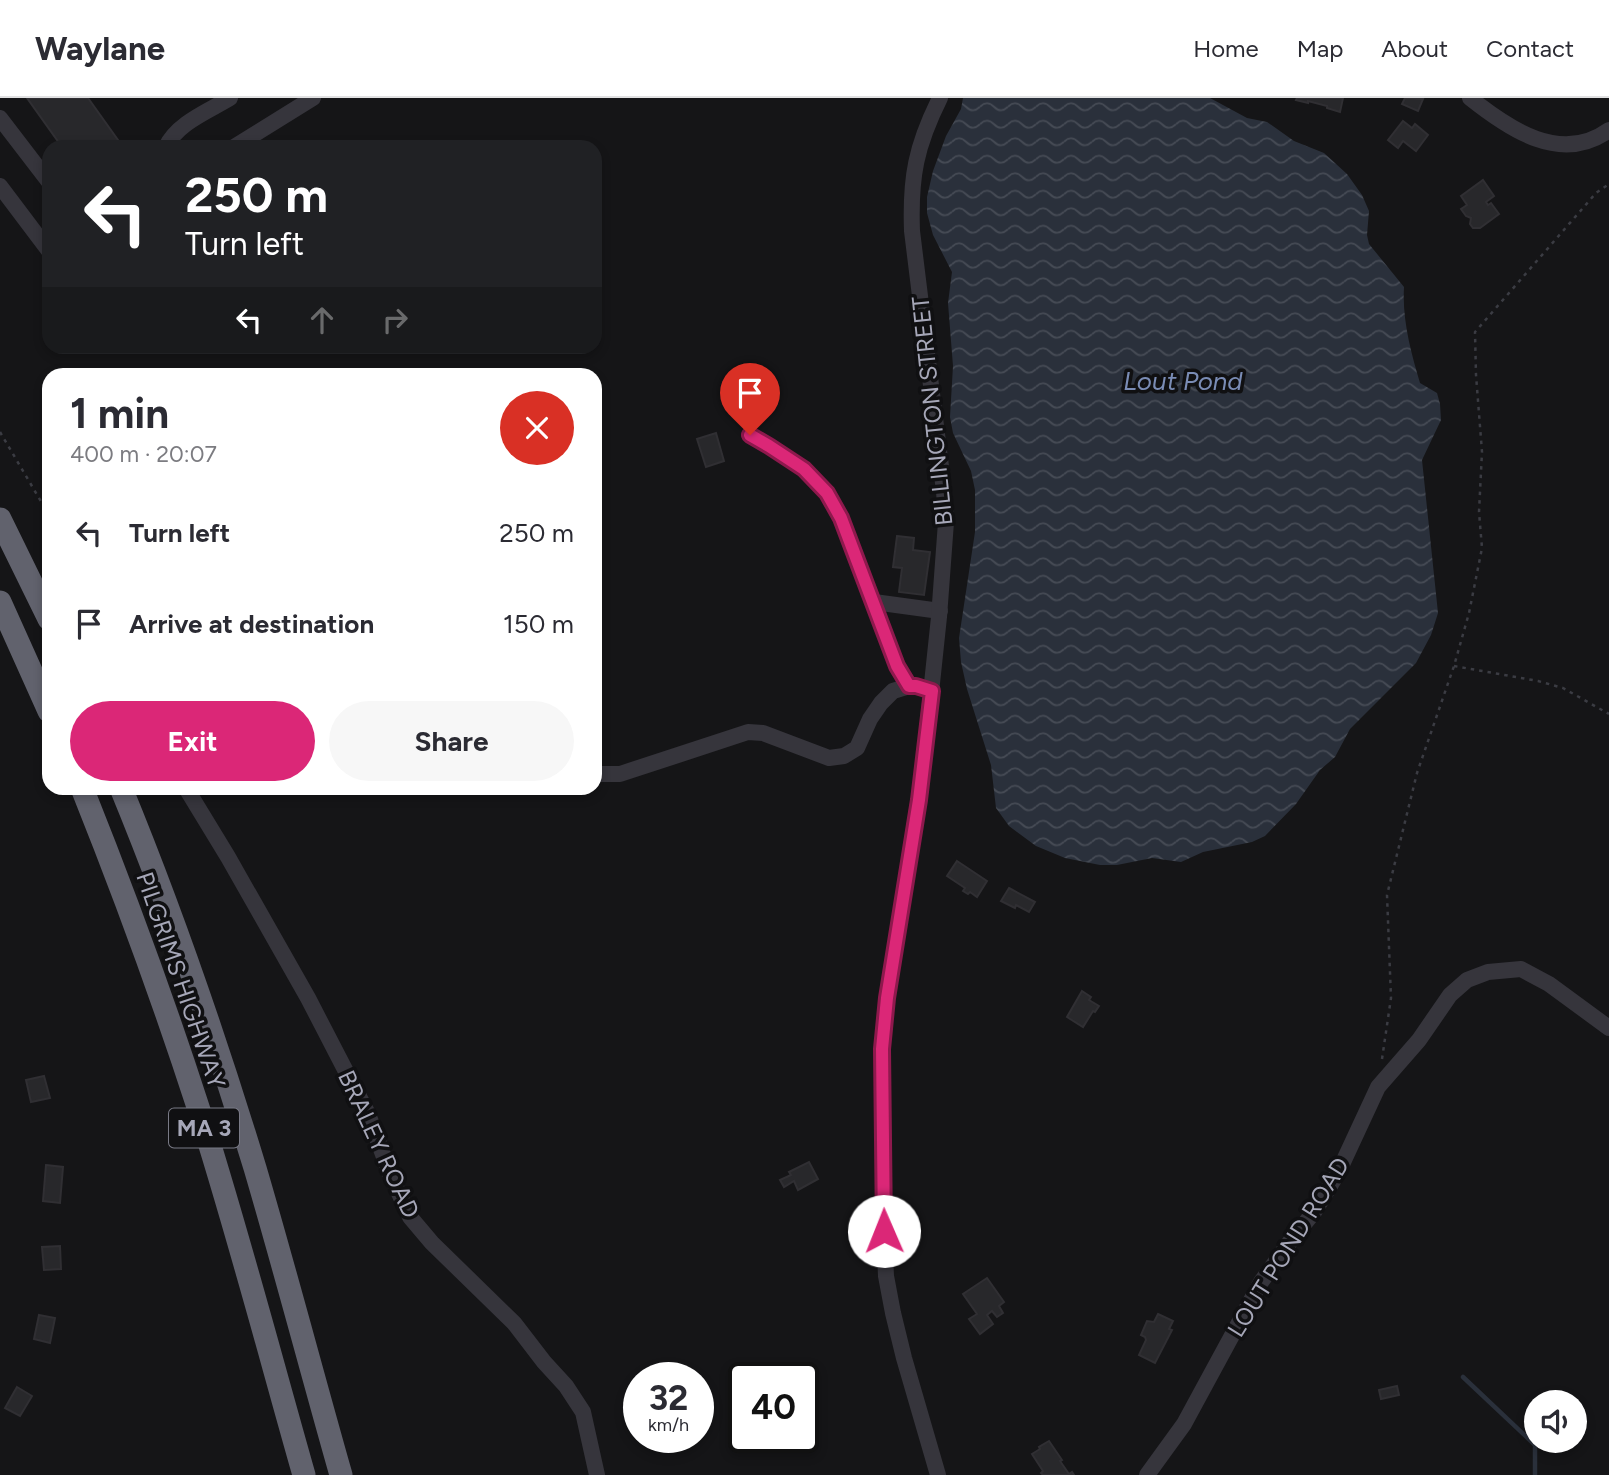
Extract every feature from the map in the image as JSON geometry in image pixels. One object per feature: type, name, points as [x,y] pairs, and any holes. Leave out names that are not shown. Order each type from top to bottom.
[{"type":"highway","points":[[0,519],[42,605]]},
{"type":"highway","points":[[0,602],[42,695]]},
{"type":"highway","name":"PILGRIMS HIGHWAY","points":[[85,795],[123,891],[198,1109],[304,1475]]},
{"type":"highway","name":"PILGRIMS HIGHWAY","points":[[124,795],[146,848],[224,1073],[254,1168],[341,1475]]},
{"type":"street","points":[[170,140],[183,127],[230,98]]},
{"type":"street","points":[[245,140],[313,98]]},
{"type":"street","name":"BILLINGTON STREET","points":[[938,1475],[892,1313],[886,1276],[882,1049],[887,998],[916,821],[932,691],[946,523],[911,203],[919,148],[940,98]]},
{"type":"street","points":[[1470,98],[1497,120],[1523,135],[1542,141],[1580,144],[1609,130]]},
{"type":"street","points":[[0,118],[42,173]]},
{"type":"street","points":[[0,186],[42,242]]},
{"type":"street","points":[[750,435],[804,469],[827,493],[841,518],[897,666],[909,686]]},
{"type":"street","points":[[874,602],[940,611]]},
{"type":"street","points":[[602,774],[620,774],[748,732],[763,733],[829,758],[844,756],[857,748],[870,719],[893,691],[916,686],[932,691]]},
{"type":"street","name":"BRALEY ROAD","points":[[190,795],[308,998],[363,1103],[410,1217],[432,1243],[514,1323],[566,1386],[583,1412],[597,1475]]},
{"type":"street","name":"LOUT POND ROAD","points":[[1147,1475],[1184,1424],[1261,1282],[1314,1212],[1339,1171],[1378,1087],[1419,1040],[1450,995],[1467,980],[1488,972],[1521,969],[1549,984],[1609,1028]]},
{"type":"path","points":[[1378,1087],[1391,998],[1387,895],[1417,773],[1454,666],[1469,613],[1482,548],[1479,512],[1482,453],[1475,332],[1597,193],[1609,184]]},
{"type":"path","points":[[0,432],[42,503]]},
{"type":"path","points":[[1454,666],[1563,688],[1609,714]]},
{"type":"water","name":"Lout Pond","points":[[963,98],[1210,98],[1247,118],[1267,122],[1294,141],[1324,153],[1347,174],[1362,195],[1369,211],[1369,244],[1404,287],[1410,348],[1420,383],[1437,393],[1440,404],[1441,420],[1422,460],[1438,613],[1431,635],[1416,663],[1350,729],[1335,757],[1320,770],[1296,804],[1265,836],[1252,842],[1203,852],[1181,862],[1152,858],[1117,865],[1100,865],[1065,858],[1036,846],[1009,826],[996,808],[991,765],[967,689],[959,638],[975,532],[975,490],[971,471],[953,433],[950,417],[953,366],[948,303],[952,272],[933,235],[927,213],[927,197],[933,171],[946,136],[961,109]]},
{"type":"building","points":[[27,98],[88,98],[118,140],[57,140]]},
{"type":"building","points":[[1343,98],[1340,112],[1327,106],[1296,100]]},
{"type":"building","points":[[1405,98],[1423,99],[1418,111],[1402,104]]},
{"type":"building","points":[[1403,121],[1412,128],[1415,124],[1428,135],[1416,151],[1403,141],[1398,148],[1388,140]]},
{"type":"building","points":[[1483,180],[1494,196],[1486,202],[1488,205],[1491,203],[1499,214],[1480,228],[1473,228],[1470,224],[1471,218],[1461,209],[1467,205],[1461,196]]},
{"type":"building","points":[[716,433],[724,461],[706,467],[697,439]]},
{"type":"building","points":[[897,536],[914,538],[913,550],[930,552],[924,595],[899,592],[902,568],[893,567]]},
{"type":"building","points":[[957,861],[987,881],[977,897],[963,891],[965,888],[947,876]]},
{"type":"building","points":[[1009,888],[1035,902],[1029,912],[1001,901]]},
{"type":"building","points":[[1082,991],[1091,997],[1089,1000],[1099,1006],[1083,1027],[1067,1017]]},
{"type":"building","points":[[44,1076],[50,1098],[31,1102],[26,1080]]},
{"type":"building","points":[[809,1162],[818,1179],[798,1190],[794,1181],[784,1187],[780,1180]]},
{"type":"building","points":[[46,1165],[63,1167],[60,1203],[43,1201]]},
{"type":"building","points":[[60,1246],[61,1269],[44,1270],[42,1247]]},
{"type":"building","points":[[987,1278],[1004,1302],[999,1306],[1003,1313],[997,1317],[992,1311],[987,1315],[993,1324],[980,1334],[969,1319],[977,1314],[963,1294]]},
{"type":"building","points":[[1158,1314],[1173,1321],[1169,1329],[1172,1330],[1155,1363],[1139,1355],[1146,1340],[1141,1335],[1147,1321],[1154,1322]]},
{"type":"building","points":[[39,1315],[55,1318],[50,1343],[34,1339]]},
{"type":"building","points":[[1397,1386],[1399,1395],[1381,1399],[1379,1390]]},
{"type":"building","points":[[17,1387],[32,1396],[20,1416],[5,1408]]},
{"type":"building","points":[[1049,1441],[1069,1474],[1072,1472],[1074,1475],[1041,1473],[1043,1471],[1032,1454]]},
{"type":"waterway","points":[[1463,1377],[1535,1445],[1535,1475]]},
{"type":"route","points":[[750,435],[804,469],[827,493],[841,518],[897,666],[909,686],[932,691],[919,800],[887,998],[882,1049],[884,1231]]}]
